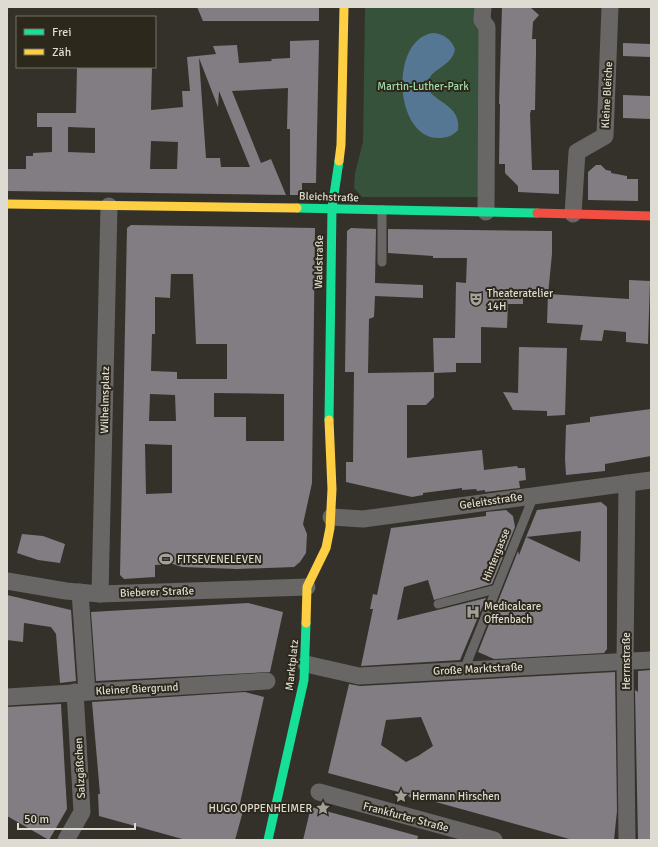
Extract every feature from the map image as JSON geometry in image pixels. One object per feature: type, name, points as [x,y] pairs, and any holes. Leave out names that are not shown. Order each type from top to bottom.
[{"type":"street","name":"Waldstraße","points":[[331,517],[332,475],[329,410],[332,208],[341,145],[344,7]]},
{"type":"street","points":[[483,7],[482,20],[487,27],[486,212]]},
{"type":"street","name":"Kleine Bleiche","points":[[573,214],[577,152],[605,136],[610,7]]},
{"type":"street","name":"Bleichstraße","points":[[7,204],[332,208],[651,216]]},
{"type":"street","name":"Wilhelmsplatz","points":[[100,594],[109,206]]},
{"type":"street","name":"Geleitsstraße","points":[[331,517],[363,519],[651,480]]},
{"type":"street","name":"Herrnstraße","points":[[627,483],[625,662],[628,840]]},
{"type":"street","name":"Marktplatz","points":[[268,840],[304,680],[306,664],[308,587],[326,548],[331,517]]},
{"type":"street","name":"Bieberer Straße","points":[[7,581],[100,594],[308,587]]},
{"type":"street","name":"Salzgäßchen","points":[[66,840],[82,812],[80,592]]},
{"type":"street","name":"Große Marktstraße","points":[[306,664],[359,676],[651,660]]},
{"type":"street","name":"Kleiner Biergrund","points":[[7,697],[267,681]]},
{"type":"street","name":"Frankfurter Straße","points":[[319,792],[494,840]]},
{"type":"lane","points":[[382,210],[382,262]]},
{"type":"lane","name":"Hintergasse","points":[[464,670],[534,495]]},
{"type":"lane","points":[[438,604],[496,589]]},
{"type":"green space","name":"Martin-Luther-Park","points":[[365,7],[475,7],[484,29],[479,197],[362,197],[354,188],[355,173],[363,142]]},
{"type":"water","points":[[433,33],[447,38],[455,49],[453,56],[449,61],[435,72],[428,81],[430,92],[451,109],[458,121],[458,130],[454,134],[442,138],[424,134],[413,123],[406,107],[403,88],[404,69],[409,52],[419,39]]},
{"type":"building","points":[[197,7],[319,7],[319,21],[203,21]]},
{"type":"building","points":[[502,7],[530,7],[539,15],[533,22],[532,39],[536,39],[536,53],[535,110],[531,110],[530,114],[532,170],[559,170],[559,194],[518,192],[518,186],[505,173],[505,164],[499,164]]},
{"type":"building","points":[[319,40],[316,183],[302,183],[302,195],[290,195],[290,129],[287,129],[288,88],[232,91],[261,163],[271,159],[286,195],[7,191],[7,169],[26,169],[26,156],[33,156],[33,153],[52,152],[52,127],[37,127],[37,113],[76,113],[77,68],[152,68],[151,110],[183,107],[182,91],[190,91],[187,57],[216,54],[213,46],[237,45],[239,63],[272,61],[271,59],[290,58],[290,41]],"holes":[[[199,58],[218,107],[219,91],[250,167],[221,167],[220,158],[206,158]],[[68,127],[95,128],[95,153],[68,152]],[[151,141],[178,142],[177,169],[150,169]]]},
{"type":"building","points":[[623,43],[651,44],[650,57],[623,56]]},
{"type":"building","points":[[623,95],[651,96],[651,119],[623,118]]},
{"type":"building","points":[[596,165],[601,165],[606,170],[611,171],[611,173],[627,176],[627,179],[638,179],[638,201],[588,200],[588,172]]},
{"type":"building","points":[[131,225],[315,228],[312,483],[303,524],[307,534],[306,553],[300,562],[294,567],[237,569],[182,567],[173,564],[155,565],[155,577],[124,579],[120,575],[127,228]],"holes":[[[171,274],[193,274],[196,344],[227,344],[227,379],[177,379],[177,372],[151,371],[152,334],[155,334],[155,297],[170,298]],[[214,393],[284,394],[284,441],[246,441],[246,417],[214,417]],[[150,394],[175,395],[176,421],[149,421]],[[145,444],[172,445],[172,493],[146,494]]]},
{"type":"building","points":[[351,228],[376,229],[375,283],[423,285],[423,298],[375,296],[374,317],[369,319],[368,373],[434,372],[433,338],[455,338],[456,282],[466,283],[467,258],[433,258],[433,256],[388,253],[388,229],[552,231],[552,254],[548,295],[523,294],[523,304],[508,304],[507,328],[481,327],[481,363],[456,363],[456,372],[434,373],[434,397],[426,405],[407,405],[407,458],[482,450],[484,470],[517,466],[518,468],[525,468],[526,480],[519,481],[520,488],[485,492],[485,490],[477,491],[476,489],[462,490],[462,488],[423,493],[423,495],[412,497],[346,482],[346,462],[353,462],[354,372],[345,372],[347,231]]},
{"type":"building","points":[[629,280],[650,281],[648,344],[626,342],[626,332],[604,330],[602,341],[580,340],[583,325],[547,323],[548,294],[629,299]]},
{"type":"building","points":[[519,347],[567,348],[565,415],[547,416],[547,411],[513,410],[503,392],[518,393]]},
{"type":"building","points":[[651,409],[651,456],[605,464],[605,471],[566,475],[566,425],[590,422],[590,417]]},
{"type":"building","points":[[601,502],[607,507],[607,649],[604,653],[494,659],[478,652],[518,551],[519,555],[526,537],[537,510]],"holes":[[[581,531],[580,562],[526,537]]]},
{"type":"building","points":[[506,510],[513,516],[515,527],[492,584],[434,600],[428,580],[404,587],[397,620],[486,598],[460,660],[361,666],[373,609],[370,609],[373,594],[377,595],[391,528],[486,516],[486,512]]},
{"type":"building","points":[[22,534],[43,536],[65,544],[60,563],[38,560],[17,553]]},
{"type":"building","points":[[7,595],[71,610],[76,681],[60,683],[56,634],[51,627],[24,623],[23,642],[7,640]]},
{"type":"building","points":[[248,603],[283,612],[270,672],[96,681],[91,612]]},
{"type":"building","points":[[651,670],[651,840],[638,840],[635,690],[638,692],[638,671]]},
{"type":"building","points":[[615,672],[617,811],[614,840],[573,840],[414,796],[412,799],[406,794],[328,773],[349,684],[360,686]],"holes":[[[421,717],[433,746],[406,762],[381,745],[386,720]]]},
{"type":"building","points":[[245,692],[264,697],[240,803],[245,804],[235,840],[186,840],[99,816],[98,794],[100,794],[92,702]]},
{"type":"building","points":[[61,704],[67,809],[49,840],[7,816],[7,707]]},
{"type":"building","points":[[311,807],[418,836],[417,840],[303,840]]},
{"type":"traffic: fast","points":[[329,420],[332,208],[339,161]]},
{"type":"traffic: fast","points":[[297,208],[537,213]]},
{"type":"traffic: fast","points":[[268,840],[304,680],[306,623]]},
{"type":"traffic: slow","points":[[339,161],[341,145],[344,7]]},
{"type":"traffic: slow","points":[[7,204],[297,208]]},
{"type":"traffic: slow","points":[[306,623],[307,587],[326,548],[330,528],[332,489],[329,420]]},
{"type":"traffic: jam","points":[[537,213],[651,216]]},
{"type":"place","name":"Theateratelier 14H","points":[[476,299]]},
{"type":"place","name":"FITSEVENELEVEN","points":[[166,559]]},
{"type":"place","name":"Medicalcare Offenbach","points":[[473,612]]},
{"type":"place","name":"Hermann Hirschen","points":[[401,796]]},
{"type":"place","name":"HUGO OPPENHEIMER","points":[[323,808]]}]
